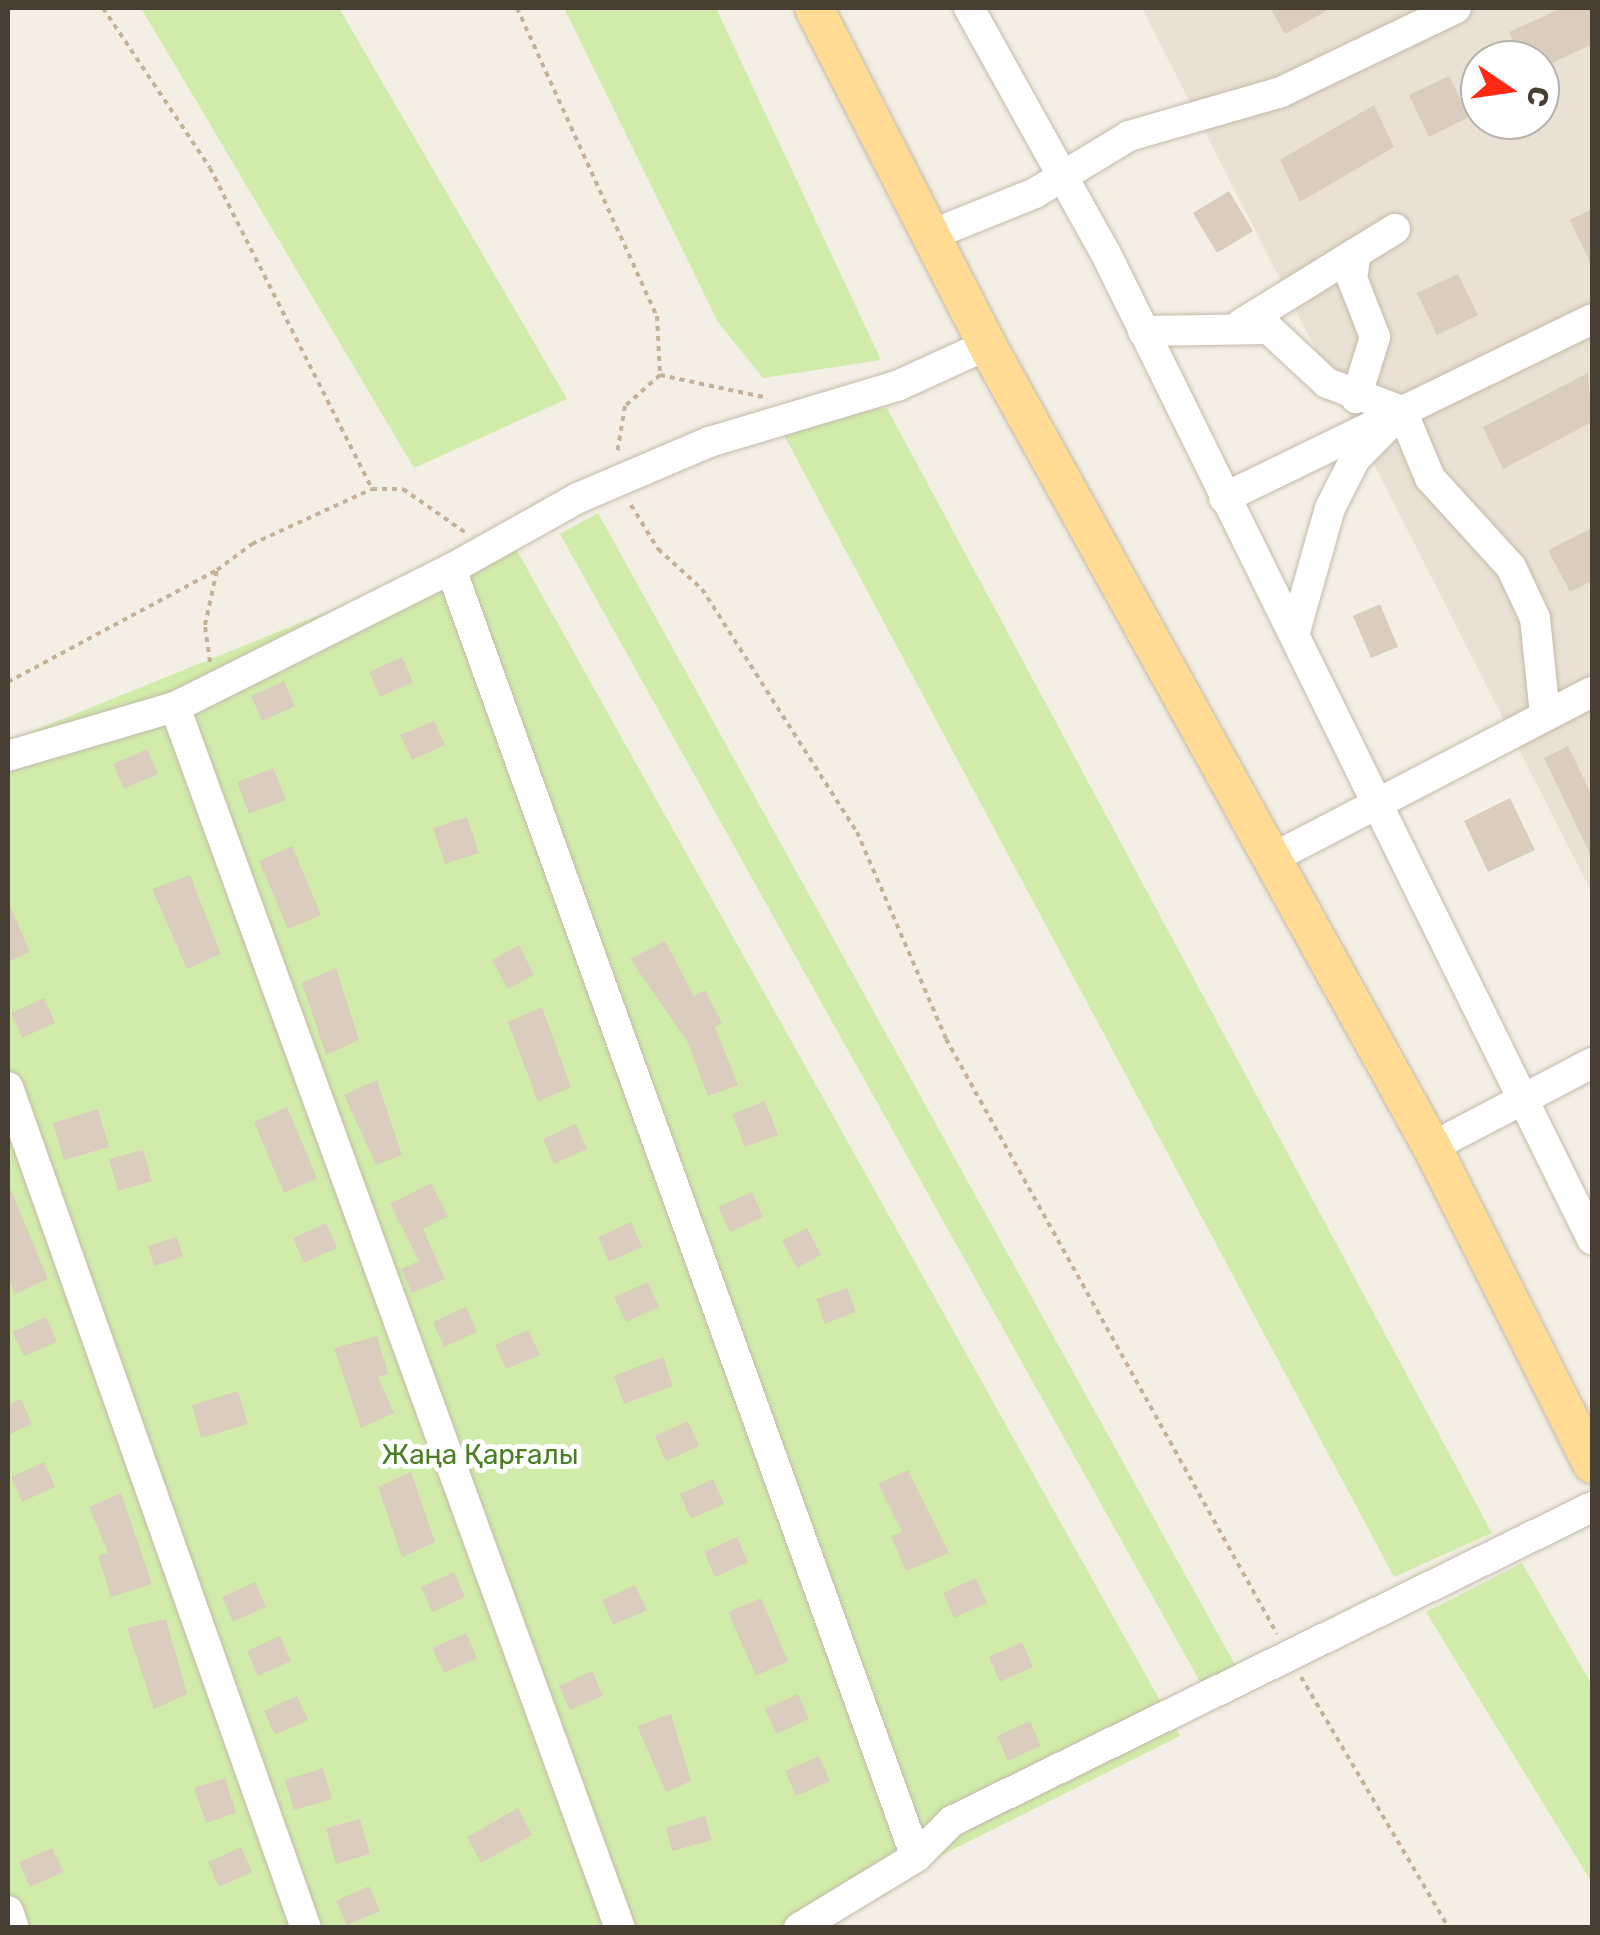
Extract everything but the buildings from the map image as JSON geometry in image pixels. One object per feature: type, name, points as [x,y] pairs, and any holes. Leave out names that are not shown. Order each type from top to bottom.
[{"type":"main road","points":[[814,8],[987,345],[1581,1423],[1592,1464]]},
{"type":"street","points":[[969,8],[1143,331],[1224,498],[1296,632],[1592,1240]]},
{"type":"street","points":[[931,235],[1060,179],[1129,136],[1281,92],[1456,8]]},
{"type":"street","points":[[1241,324],[1395,229]]},
{"type":"street","points":[[1356,253],[1352,278],[1375,337],[1356,398]]},
{"type":"street","points":[[1224,498],[1592,319]]},
{"type":"street","points":[[1143,331],[1241,324],[1270,329],[1356,398],[1402,411]]},
{"type":"street","points":[[8,756],[174,707],[618,484],[810,409],[896,386],[987,345]]},
{"type":"street","points":[[1296,632],[1330,508],[1356,459],[1402,411]]},
{"type":"street","points":[[1402,411],[1430,478],[1520,584],[1535,618],[1545,715]]},
{"type":"street","points":[[451,569],[916,1857]]},
{"type":"street","points":[[1268,860],[1376,797],[1592,692]]},
{"type":"street","points":[[174,707],[620,1928]]},
{"type":"street","points":[[1432,1147],[1592,1063]]},
{"type":"street","points":[[8,1087],[306,1928]]},
{"type":"street","points":[[799,1928],[916,1857],[952,1821],[1292,1660],[1592,1507]]},
{"type":"street","points":[[8,1911],[14,1928]]},
{"type":"path","points":[[102,8],[210,168],[372,490]]},
{"type":"path","points":[[518,8],[657,316],[660,375]]},
{"type":"path","points":[[660,375],[810,409]]},
{"type":"path","points":[[660,375],[625,406],[618,484],[658,549],[702,590],[857,832],[946,1040],[1292,1660],[1450,1928]]},
{"type":"path","points":[[8,682],[216,570],[252,544],[372,490],[403,489],[483,550]]},
{"type":"path","points":[[213,685],[205,625],[216,570]]},
{"type":"shaded area","points":[[1142,8],[1592,8],[1592,893]]},
{"type":"green space","points":[[141,8],[339,8],[567,399],[414,468]]},
{"type":"green space","points":[[564,8],[716,8],[881,360],[763,378],[718,322]]},
{"type":"green space","points":[[887,408],[1492,1533],[1394,1577],[778,424]]},
{"type":"green space","points":[[598,513],[1238,1670],[1203,1687],[560,534]]},
{"type":"green space","name":"Жаңа Қарғалы","points":[[510,538],[1180,1736],[798,1927],[8,1928],[8,741]]},
{"type":"green space","points":[[1522,1563],[1592,1685],[1592,1883],[1426,1612]]}]
